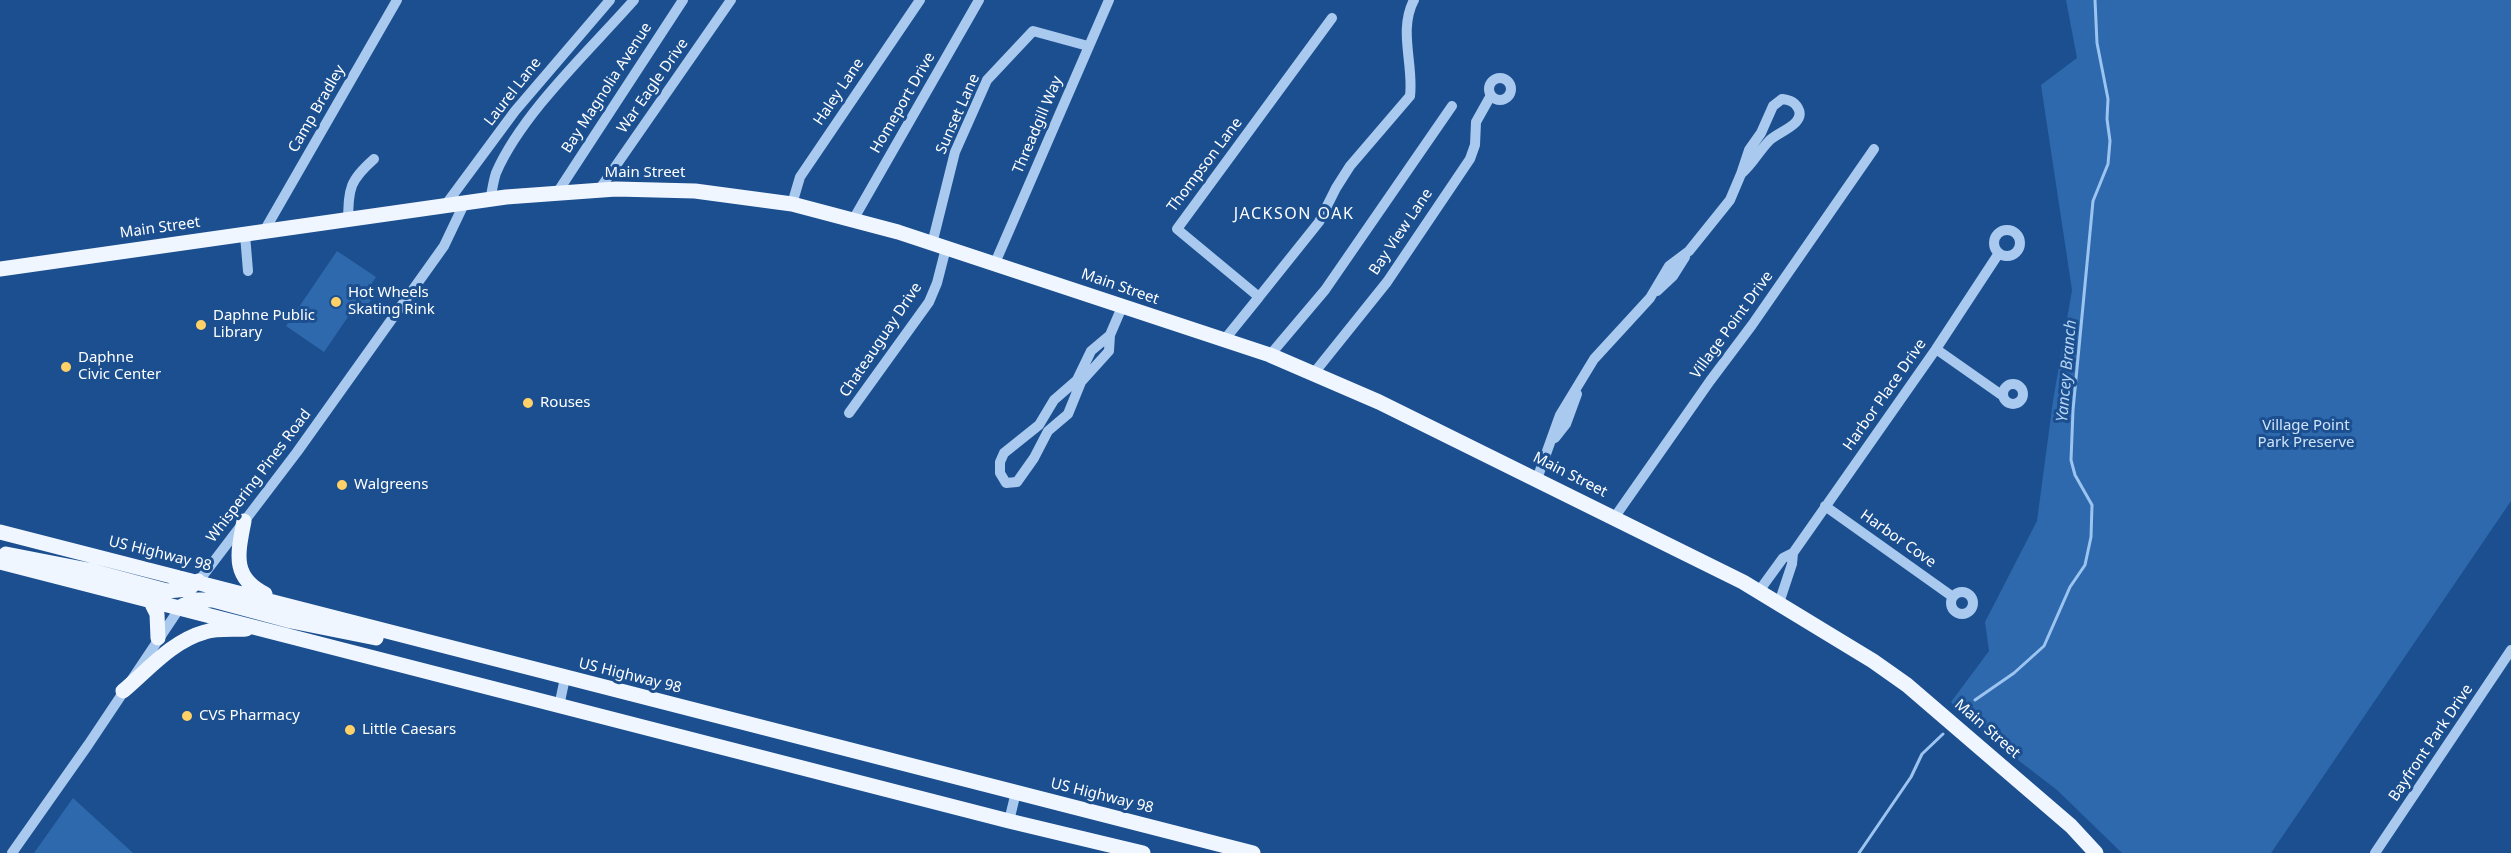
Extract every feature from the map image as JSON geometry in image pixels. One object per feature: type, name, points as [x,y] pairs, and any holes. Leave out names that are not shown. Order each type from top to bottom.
[{"type":"main road","name":"Main Street","points":[[0,269],[490,200],[599,190],[696,191],[792,204],[853,220],[995,263],[1122,308],[1225,339],[1314,373],[1537,479],[1759,591],[1873,661],[1907,685],[2071,826],[2096,853]]},
{"type":"main road","points":[[244,521],[239,561],[245,580],[254,588],[284,604]]},
{"type":"main road","name":"US Highway 98","points":[[0,532],[1253,853]]},
{"type":"main road","points":[[0,553],[67,565],[167,591],[188,589],[198,581]]},
{"type":"main road","points":[[0,562],[1009,821],[1143,853]]},
{"type":"main road","points":[[150,600],[157,614],[158,638]]},
{"type":"main road","points":[[180,607],[195,600],[213,600],[291,621],[380,638],[427,641]]},
{"type":"main road","points":[[123,691],[168,651],[193,636],[207,631],[261,628]]},
{"type":"street","name":"Camp Bradley","points":[[263,233],[398,0]]},
{"type":"street","name":"Laurel Lane","points":[[444,207],[515,111],[610,0]]},
{"type":"street","points":[[490,200],[495,176],[514,140],[558,84],[634,0]]},
{"type":"street","name":"Bay Magnolia Avenue","points":[[557,193],[683,0]]},
{"type":"street","name":"War Eagle Drive","points":[[599,190],[731,0]]},
{"type":"street","name":"Haley Lane","points":[[792,204],[800,177],[920,0]]},
{"type":"street","name":"Homeport Drive","points":[[853,220],[979,0]]},
{"type":"street","name":"Threadgill Way","points":[[995,263],[1109,0]]},
{"type":"street","points":[[1225,339],[1319,222],[1350,166],[1410,96],[1407,36],[1414,0]]},
{"type":"street","name":"Thompson Lane","points":[[1259,297],[1176,229],[1332,18]]},
{"type":"street","name":"Sunset Lane","points":[[939,246],[955,152],[987,80],[1034,31],[1088,46]]},
{"type":"street","name":"Bay View Lane","points":[[1314,373],[1387,282],[1470,159],[1475,145],[1476,122],[1490,97]]},
{"type":"street","points":[[1537,479],[1548,447],[1566,424],[1579,388],[1594,358],[1650,298],[1662,274],[1689,251],[1730,200],[1749,150],[1761,134],[1773,106],[1782,99],[1793,102],[1800,112],[1794,126],[1775,135],[1741,174]]},
{"type":"street","points":[[1270,355],[1326,290],[1452,106]]},
{"type":"street","name":"Village Point Drive","points":[[1614,518],[1752,325],[1874,148]]},
{"type":"street","points":[[348,220],[349,189],[360,171],[374,159]]},
{"type":"street","name":"Whispering Pines Road","points":[[12,853],[198,581],[297,452],[444,246],[464,204]]},
{"type":"street","points":[[245,235],[248,271]]},
{"type":"street","name":"Chateauguay Drive","points":[[849,413],[928,302],[937,283],[939,246]]},
{"type":"street","name":"Harbor Place Drive","points":[[1759,591],[1783,558],[1792,553],[1936,349],[1999,253]]},
{"type":"street","points":[[1079,381],[1068,414],[1044,428],[1004,453],[1000,462],[1000,473],[1006,483],[1017,482],[1034,458],[1044,428],[1054,400],[1079,381],[1109,351],[1110,335],[1122,308]]},
{"type":"street","points":[[1936,349],[2003,396]]},
{"type":"street","name":"Harbor Cove","points":[[1825,506],[1953,597]]},
{"type":"street","name":"Harbor Place Drive","points":[[1779,603],[1792,564],[1792,553]]},
{"type":"street","name":"Bayfront Park Drive","points":[[2375,853],[2511,650]]},
{"type":"street","points":[[559,706],[565,678]]},
{"type":"street","points":[[1009,821],[1016,792]]},
{"type":"green space","name":"Village Point Park Preserve","points":[[2066,0],[2511,0],[2511,501],[2271,853],[2122,853],[2057,790],[1966,720],[1951,702],[1989,651],[1985,622],[2037,521],[2053,401],[2072,290],[2041,85],[2077,58]]},
{"type":"green space","name":"Hot Wheels Skating Rink","points":[[337,251],[376,277],[364,295],[371,300],[364,310],[356,305],[324,352],[286,326]]},
{"type":"green space","points":[[73,798],[133,853],[34,853]]},
{"type":"waterway","name":"Yancey Branch","points":[[1975,700],[2014,673],[2044,646],[2070,587],[2085,565],[2091,537],[2092,505],[2075,475],[2071,460],[2073,410],[2093,201],[2108,164],[2110,141],[2107,119],[2108,99],[2097,43],[2095,0]]},
{"type":"waterway","name":"Yancey Branch","points":[[1859,853],[1911,777],[1922,754],[1943,734]]},
{"type":"place","name":"Hot Wheels Skating Rink","points":[[336,302]]},
{"type":"place","name":"Daphne Public Library","points":[[201,325]]},
{"type":"place","name":"Daphne Civic Center","points":[[66,367]]},
{"type":"place","name":"Rouses","points":[[528,403]]},
{"type":"place","name":"Walgreens","points":[[342,485]]},
{"type":"place","name":"CVS Pharmacy","points":[[187,716]]},
{"type":"place","name":"Little Caesars","points":[[350,730]]},
{"type":"district","name":"JACKSON OAK","points":[[1294,214]]}]
